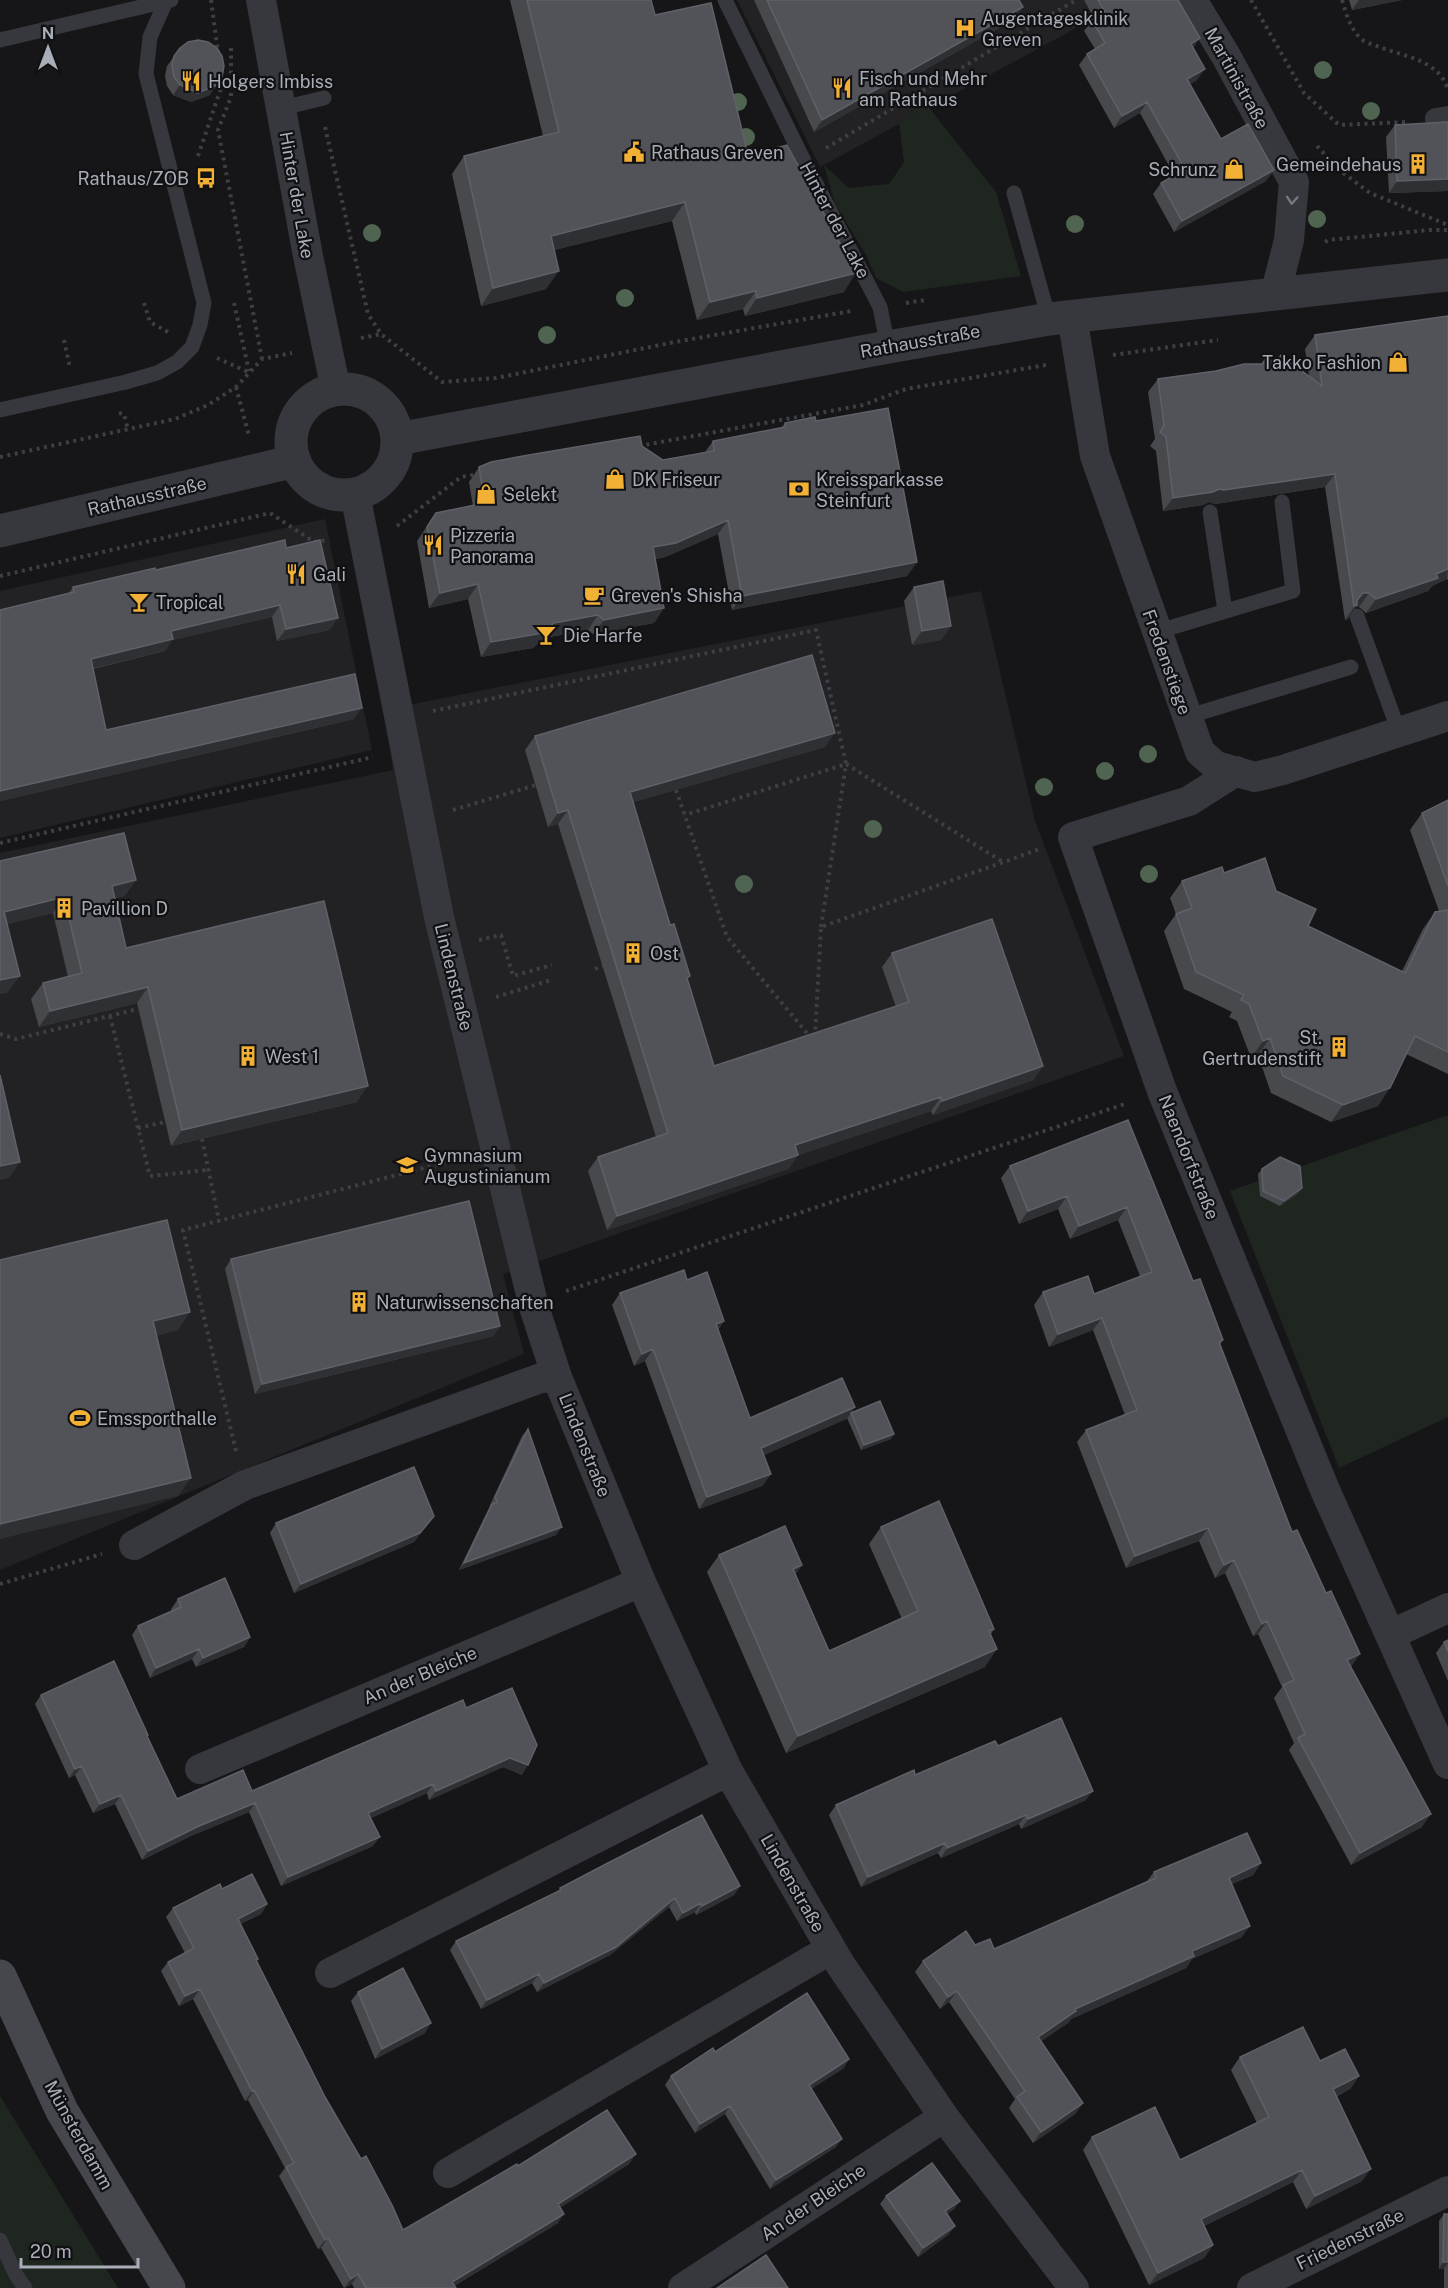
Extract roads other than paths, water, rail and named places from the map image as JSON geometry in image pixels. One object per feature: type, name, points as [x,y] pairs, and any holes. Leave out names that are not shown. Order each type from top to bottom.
[{"type":"main road","name":"Münsterdamm","points":[[0,1976],[62,2111],[169,2288]]},
{"type":"street","name":"Hinter der Lake","points":[[261,0],[308,256],[336,390]]},
{"type":"street","name":"Martinistraße","points":[[1192,0],[1226,56],[1294,182],[1289,240],[1275,296]]},
{"type":"street","name":"Rathausstraße","points":[[398,439],[888,347],[1061,317],[1275,296],[1448,275]]},
{"type":"street","name":"Fredenstiege","points":[[1061,317],[1080,360],[1095,456],[1200,753],[1216,766],[1255,777],[1448,716]]},
{"type":"street","points":[[336,390],[351,390],[366,394],[380,402],[390,414],[398,439],[393,463],[384,477],[371,488],[355,494],[338,495],[322,490],[308,480],[295,461],[292,450],[292,433],[297,417],[308,403],[336,390]]},
{"type":"street","name":"Rathausstraße","points":[[0,531],[295,461]]},
{"type":"street","name":"Lindenstraße","points":[[355,494],[442,928],[534,1307],[557,1377],[641,1582],[728,1771],[831,1949],[944,2117],[1074,2288]]},
{"type":"street","name":"Naendorfstraße","points":[[1236,771],[1189,801],[1073,837],[1162,1091],[1321,1479],[1448,1764]]},
{"type":"street","points":[[134,1545],[244,1485],[541,1378],[557,1377]]},
{"type":"street","name":"An der Bleiche","points":[[200,1769],[641,1582]]},
{"type":"street","points":[[1390,1635],[1448,1608]]},
{"type":"street","points":[[330,1973],[728,1771]]},
{"type":"street","points":[[448,2173],[831,1949]]},
{"type":"street","name":"An der Bleiche","points":[[683,2288],[944,2117]]},
{"type":"street","name":"Friedenstraße","points":[[1252,2288],[1448,2191]]},
{"type":"lane","points":[[0,40],[168,0]]},
{"type":"lane","points":[[0,410],[157,373],[177,362],[192,347],[200,325],[204,303],[146,74],[150,37],[168,0]]},
{"type":"lane","name":"Hinter der Lake","points":[[725,0],[804,161],[880,306],[888,347]]},
{"type":"lane","points":[[282,108],[321,99]]},
{"type":"lane","points":[[1014,193],[1061,317]]},
{"type":"lane","points":[[1156,632],[1293,591],[1282,502]]},
{"type":"lane","points":[[1210,512],[1225,611]]},
{"type":"lane","points":[[1357,616],[1399,732]]},
{"type":"lane","points":[[1186,717],[1351,667]]},
{"type":"lane","points":[[0,2240],[16,2275],[25,2288]]},
{"type":"place","name":"Augentagesklinik Greven","points":[[965,28]]},
{"type":"place","name":"Holgers Imbiss","points":[[191,81]]},
{"type":"place","name":"Fisch und Mehr am Rathaus","points":[[842,88]]},
{"type":"place","name":"Rathaus Greven","points":[[634,152]]},
{"type":"place","name":"Gemeindehaus","points":[[1418,164]]},
{"type":"place","name":"Schrunz","points":[[1234,169]]},
{"type":"place","name":"Rathaus/ZOB","points":[[206,178]]},
{"type":"place","name":"Takko Fashion","points":[[1398,362]]},
{"type":"place","name":"DK Friseur","points":[[615,479]]},
{"type":"place","name":"Kreissparkasse Steinfurt","points":[[799,489]]},
{"type":"place","name":"Selekt","points":[[486,494]]},
{"type":"place","name":"Pizzeria Panorama","points":[[433,545]]},
{"type":"place","name":"Gali","points":[[296,574]]},
{"type":"place","name":"Greven's Shisha","points":[[594,595]]},
{"type":"place","name":"Tropical","points":[[139,602]]},
{"type":"place","name":"Die Harfe","points":[[546,635]]},
{"type":"place","name":"Pavillion D","points":[[64,908]]},
{"type":"place","name":"Ost","points":[[633,953]]},
{"type":"place","name":"St. Gertrudenstift","points":[[1339,1047]]},
{"type":"place","name":"West 1","points":[[248,1056]]},
{"type":"place","name":"Gymnasium Augustinianum","points":[[407,1165]]},
{"type":"place","name":"Naturwissenschaften","points":[[359,1302]]},
{"type":"place","name":"Emssporthalle","points":[[80,1418]]}]
